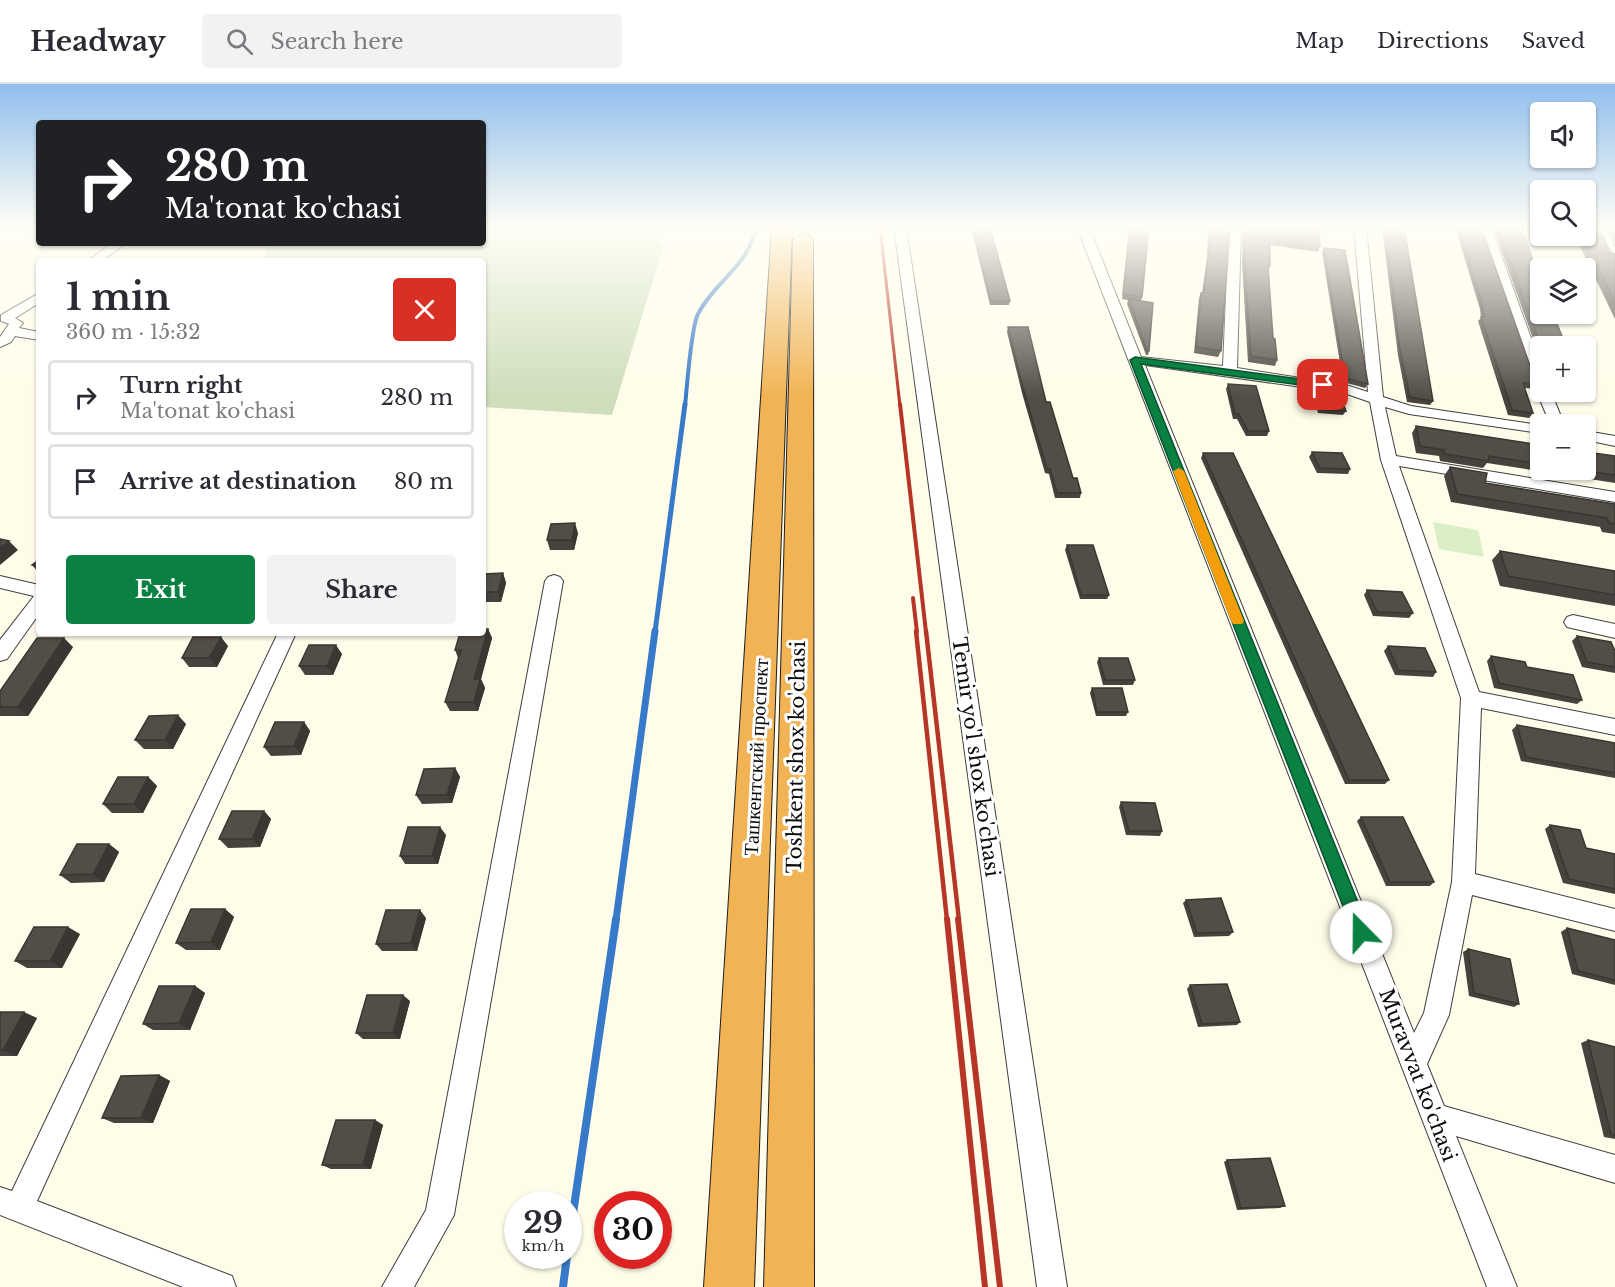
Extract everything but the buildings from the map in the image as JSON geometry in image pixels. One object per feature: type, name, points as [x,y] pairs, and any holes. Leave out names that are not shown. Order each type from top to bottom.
[{"type":"highway","name":"Ташкентский проспект","points":[[729,1287],[779,283]]},
{"type":"highway","name":"Toshkent shox ko'chasi","points":[[789,1287],[802,283]]},
{"type":"street","name":"Temir yo'l shox ko'chasi","points":[[908,283],[1052,1287]]},
{"type":"street","name":"Muravvat ko'chasi","points":[[1105,283],[1502,1287]]},
{"type":"street","points":[[1230,371],[1233,283]]},
{"type":"street","points":[[1363,283],[1376,397],[1389,459],[1471,698],[1462,882],[1436,1015],[1413,1064]]},
{"type":"street","points":[[1505,283],[1530,353]]},
{"type":"street","points":[[0,343],[6,322],[36,299]]},
{"type":"street","points":[[6,322],[36,335]]},
{"type":"street","points":[[1135,360],[1230,371],[1346,389],[1376,397],[1409,410],[1530,428]]},
{"type":"street","points":[[1596,438],[1615,441]]},
{"type":"street","points":[[1389,459],[1615,497]]},
{"type":"street","points":[[397,1287],[440,1215],[555,581]]},
{"type":"street","points":[[0,582],[36,590]]},
{"type":"street","points":[[0,654],[36,605]]},
{"type":"street","points":[[1573,622],[1615,631]]},
{"type":"street","points":[[221,1287],[10,1204],[286,636]]},
{"type":"street","points":[[1471,698],[1615,728]]},
{"type":"street","points":[[1462,882],[1615,920]]},
{"type":"street","points":[[1433,1116],[1615,1169]]},
{"type":"green space","points":[[486,283],[652,283],[612,415],[486,407]]},
{"type":"green space","points":[[1433,522],[1478,530],[1484,557],[1439,549]]},
{"type":"waterway","points":[[685,406],[691,344],[698,314],[721,283]]},
{"type":"waterway","points":[[655,632],[685,404]]},
{"type":"waterway","points":[[616,920],[655,631]]},
{"type":"waterway","points":[[576,1191],[616,919]]},
{"type":"waterway","points":[[563,1287],[565,1269]]},
{"type":"railway","points":[[886,283],[900,406]]},
{"type":"railway","points":[[900,404],[926,632]]},
{"type":"railway","points":[[913,598],[917,632]]},
{"type":"railway","points":[[916,631],[947,920]]},
{"type":"railway","points":[[926,631],[959,920]]},
{"type":"railway","points":[[947,919],[985,1287]]},
{"type":"railway","points":[[958,919],[1000,1287]]},
{"type":"slow traffic","points":[[1179,471],[1238,621]]},
{"type":"route","points":[[1323,385],[1135,360],[1361,932]]}]
